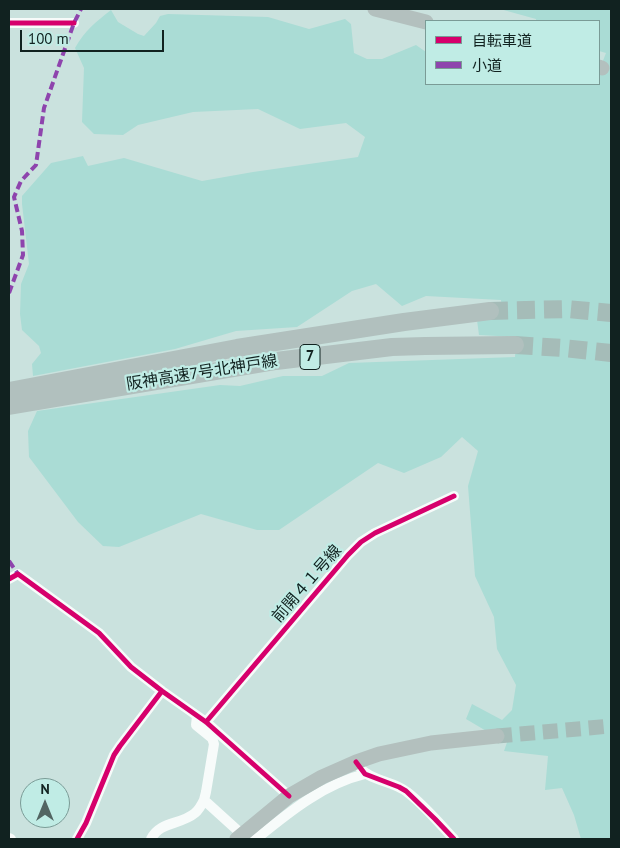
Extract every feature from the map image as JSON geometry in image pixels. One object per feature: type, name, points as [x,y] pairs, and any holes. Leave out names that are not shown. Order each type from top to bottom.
[{"type":"highway","name":"阪神高速7号北神戸線","points":[[9,406],[236,348],[404,322],[490,311]]},
{"type":"highway","name":"阪神高速7号北神戸線","points":[[9,391],[105,382],[362,350],[425,346],[516,345]]},
{"type":"main road","points":[[375,9],[425,22]]},
{"type":"main road","points":[[246,838],[289,796],[322,777],[361,768],[379,754],[431,743],[497,736]]},
{"type":"street","points":[[9,23],[74,23]]},
{"type":"street","name":"前開４１号線","points":[[201,719],[361,542],[375,533],[454,496]]},
{"type":"street","points":[[9,579],[18,574],[99,633],[131,667],[201,719],[289,796]]},
{"type":"street","points":[[76,839],[86,823],[114,755],[162,691]]},
{"type":"street","points":[[151,839],[160,828],[184,820],[196,813],[204,800],[214,744],[212,738],[196,724],[201,719]]},
{"type":"street","points":[[204,800],[246,838],[322,791],[352,777],[361,768],[406,791],[454,839]]},
{"type":"shaded area","points":[[500,9],[611,9],[611,839],[581,839],[574,815],[562,788],[545,790],[548,756],[504,751],[511,731],[488,732],[466,719],[472,704],[502,720],[512,710],[516,685],[497,649],[494,617],[475,576],[468,486],[478,451],[462,437],[441,457],[404,473],[378,463],[279,530],[257,530],[201,514],[119,547],[103,546],[78,522],[29,457],[28,431],[37,411],[220,385],[240,386],[283,376],[322,376],[349,363],[515,357],[516,337],[479,335],[477,320],[502,317],[501,300],[426,296],[402,306],[376,284],[352,291],[297,327],[236,331],[175,349],[33,376],[32,364],[41,353],[39,346],[22,330],[20,314],[21,284],[29,264],[22,196],[51,163],[83,156],[88,166],[124,158],[202,181],[358,157],[365,137],[346,123],[300,129],[258,109],[193,112],[138,125],[123,135],[94,134],[82,122],[84,68],[75,48],[91,27],[111,10],[118,22],[144,36],[160,16],[168,14],[268,17],[309,29],[345,19],[351,24],[354,53],[367,59],[382,59],[416,45],[425,51],[425,85],[600,85],[600,68],[606,53],[600,51],[600,20],[536,19]]},
{"type":"tunnel","points":[[490,311],[567,309],[611,313]]},
{"type":"tunnel","points":[[515,345],[611,353]]},
{"type":"tunnel","points":[[497,736],[611,726]]},
{"type":"marked path","points":[[9,293],[23,255],[22,231],[14,197],[21,181],[36,165],[44,108],[74,23],[81,9]]},
{"type":"marked path","points":[[9,561],[18,574]]},
{"type":"cycle path","points":[[9,23],[74,23]]},
{"type":"cycle path","points":[[206,722],[361,542],[375,533],[454,496]]},
{"type":"cycle path","points":[[9,579],[18,574],[99,633],[131,667],[206,722],[289,796]]},
{"type":"cycle path","points":[[77,839],[86,823],[114,755],[162,691]]},
{"type":"cycle path","points":[[356,762],[365,774],[406,791],[454,839]]}]
